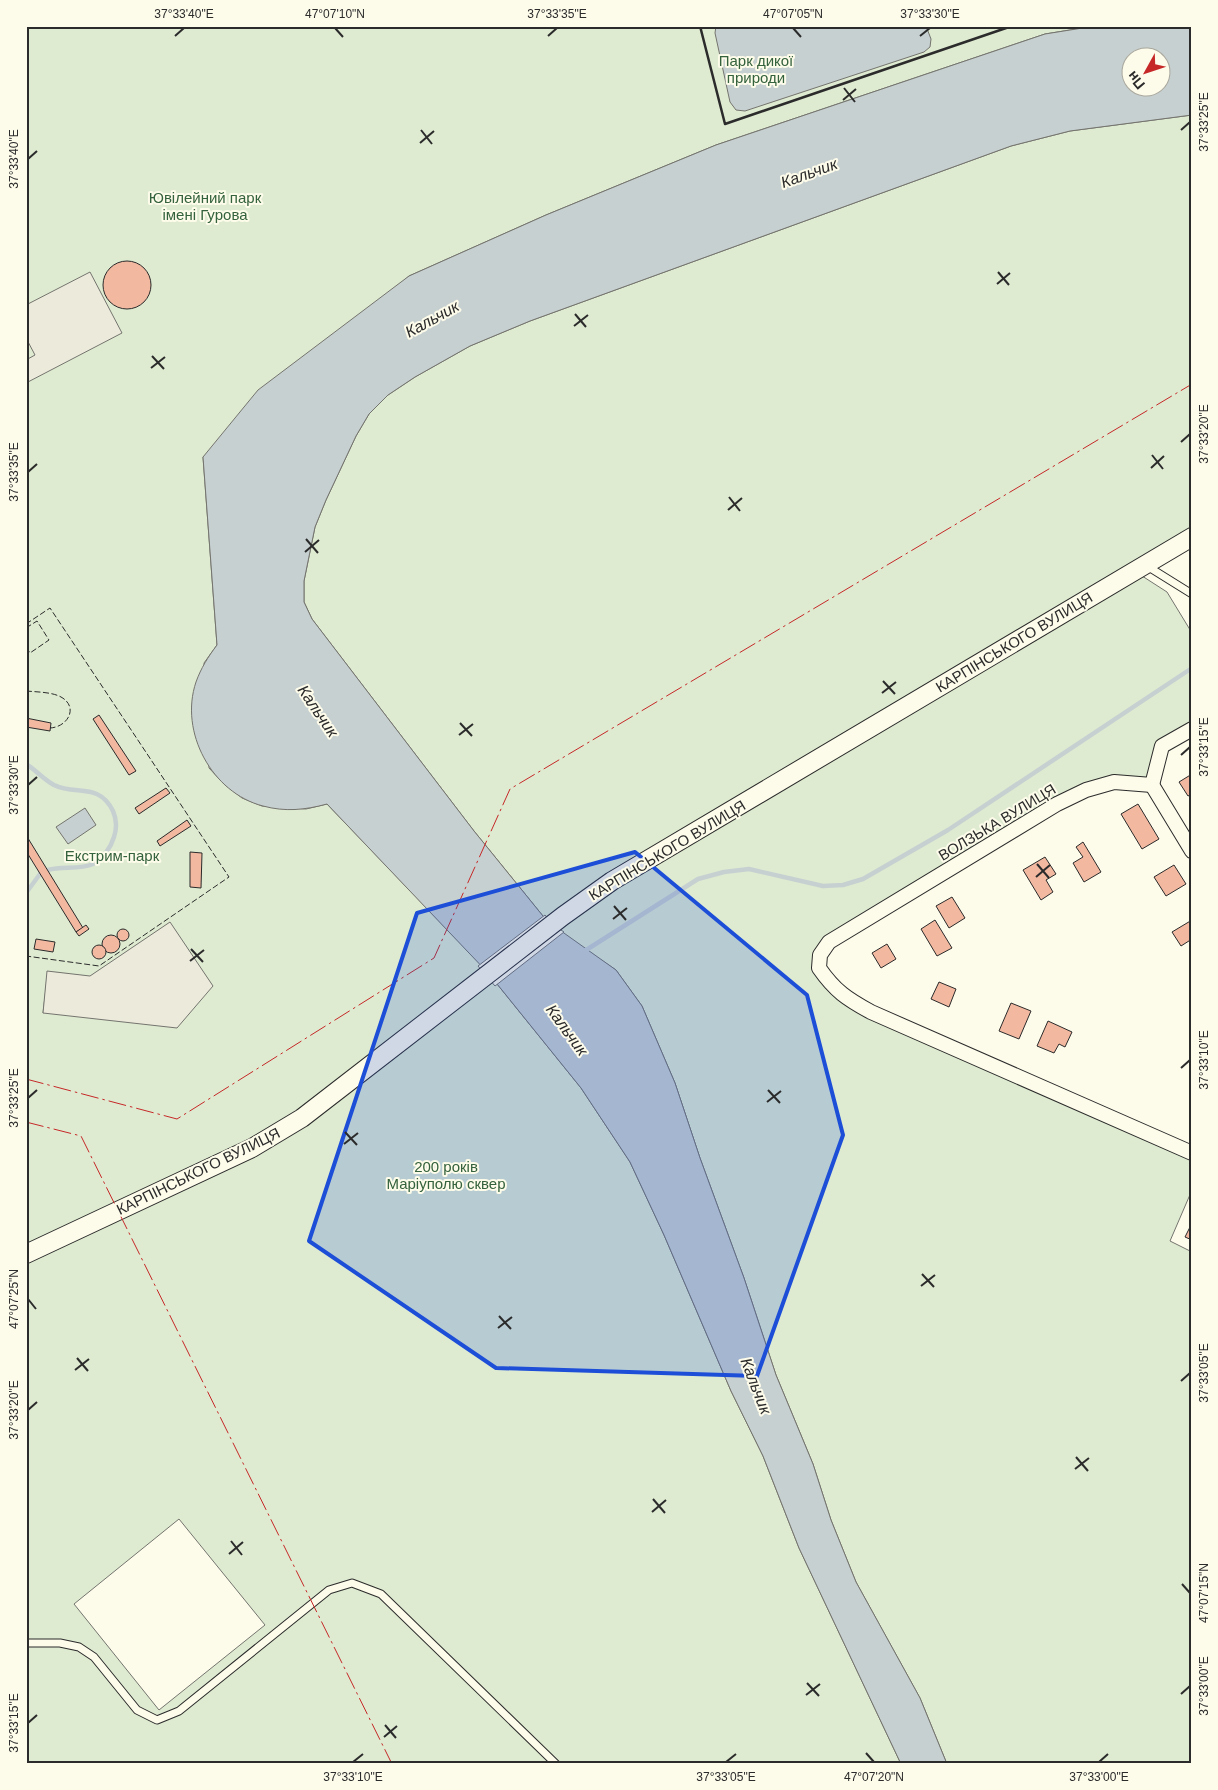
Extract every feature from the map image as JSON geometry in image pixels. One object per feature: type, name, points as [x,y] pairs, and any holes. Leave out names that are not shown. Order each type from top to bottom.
[{"type":"street","name":"КАРПІНСЬКОГО ВУЛИЦЯ","points":[[26,1254],[276,1135],[302,1118],[563,916],[612,881],[1192,536]]},
{"type":"street","points":[[1192,729],[1162,746],[1152,785],[1192,851]]},
{"type":"street","name":"ВОЛЗЬКА ВУЛИЦЯ","points":[[1152,785],[1114,782],[1086,790],[1057,804],[829,942],[820,955],[819,968],[830,985],[871,1012],[1192,1153]]},
{"type":"lane","points":[[1145,564],[1192,594]]},
{"type":"lane","points":[[26,1643],[60,1643],[78,1647],[94,1657],[137,1710],[157,1720],[179,1711],[329,1590],[352,1583],[382,1594],[556,1764]]},
{"type":"highlighted area","points":[[635,852],[807,995],[843,1135],[757,1376],[496,1368],[309,1241],[417,913]]},
{"type":"green space","name":"Ювілейний парк імені Гурова","points":[[26,26],[1095,26],[1045,34],[716,145],[546,215],[409,276],[203,457],[217,645],[204,663],[209,768],[224,784],[242,798],[262,806],[306,809],[327,804],[484,968],[297,1111],[249,1141],[26,1246]],"holes":[[[48,972],[90,977],[43,1013]]]},
{"type":"green space","points":[[1192,115],[1192,529],[547,921],[474,831],[312,619],[304,602],[304,581],[315,527],[356,436],[369,414],[388,395],[415,377],[470,346],[530,321],[1011,146],[1070,131]]},
{"type":"green space","points":[[1139,574],[1167,592],[1192,633],[1192,729],[1162,746],[1152,785],[1086,790],[829,942],[819,968],[847,999],[1192,1153],[1192,1190],[1170,1241],[1192,1252],[1192,1764],[947,1764],[920,1698],[856,1582],[831,1520],[813,1464],[776,1375],[675,1083],[642,1006],[616,970],[555,929],[591,902]]},
{"type":"green space","name":"200 років Маріуполю сквер","points":[[493,979],[581,1088],[630,1162],[664,1235],[731,1391],[763,1456],[799,1548],[901,1764],[26,1764],[26,1254],[252,1148]],"holes":[[[179,1519],[265,1625],[159,1710],[74,1604]]]},
{"type":"shaded area","points":[[90,272],[122,333],[26,383],[26,360],[35,355],[26,338],[26,305]]},
{"type":"shaded area","points":[[170,922],[213,986],[177,1028],[43,1013],[47,971],[90,976]]},
{"type":"water","name":"Парк дикої природи","points":[[716,26],[926,26],[931,39],[930,47],[924,52],[745,111],[736,110],[730,102],[715,33]]},
{"type":"water","name":"Кальчик","points":[[1095,26],[1192,26],[1192,115],[1070,131],[1011,146],[530,321],[470,346],[415,377],[388,395],[369,414],[356,436],[315,527],[304,581],[304,602],[312,619],[474,831],[547,921],[616,970],[642,1006],[675,1083],[776,1375],[813,1464],[831,1520],[856,1582],[920,1698],[947,1764],[901,1764],[799,1548],[763,1456],[731,1391],[664,1235],[630,1162],[581,1088],[489,974],[327,804],[295,810],[263,806],[245,799],[229,788],[215,774],[204,758],[196,740],[192,721],[192,701],[196,682],[217,645],[203,457],[258,390],[409,276],[546,215],[716,145],[1045,34]]},
{"type":"water","points":[[85,808],[96,825],[68,844],[56,827]]},
{"type":"pier","points":[[545,915],[552,924],[564,932],[495,986],[478,966]]},
{"type":"building","points":[[122,261],[132,261],[144,268],[151,280],[151,290],[144,302],[132,309],[122,309],[114,305],[107,298],[103,290],[103,280],[107,272],[114,265]]},
{"type":"building","points":[[99,715],[136,771],[129,775],[93,719]]},
{"type":"building","points":[[26,718],[51,723],[50,731],[26,727]]},
{"type":"building","points":[[1192,774],[1192,794],[1188,796],[1179,782]]},
{"type":"building","points":[[166,788],[170,793],[139,814],[135,808]]},
{"type":"building","points":[[1138,804],[1159,839],[1142,849],[1121,814]]},
{"type":"building","points":[[187,820],[191,826],[160,846],[157,841]]},
{"type":"building","points":[[26,835],[83,928],[76,932],[26,851]]},
{"type":"building","points":[[1083,842],[1101,872],[1084,882],[1073,863],[1083,857],[1076,847]]},
{"type":"building","points":[[190,852],[202,853],[201,888],[190,887]]},
{"type":"building","points":[[1045,857],[1056,874],[1046,880],[1053,892],[1041,900],[1023,870]]},
{"type":"building","points":[[1174,865],[1186,884],[1166,896],[1154,877]]},
{"type":"building","points":[[952,897],[965,918],[949,928],[936,906]]},
{"type":"building","points":[[935,920],[952,948],[937,956],[921,929]]},
{"type":"building","points":[[1192,920],[1192,939],[1181,946],[1172,932]]},
{"type":"building","points":[[86,925],[89,929],[79,936],[76,932]]},
{"type":"building","points":[[125,929],[128,930],[128,940],[121,941],[118,940],[117,933],[118,930]]},
{"type":"building","points":[[111,935],[117,938],[120,944],[117,950],[111,953],[105,950],[102,944],[105,938]]},
{"type":"building","points":[[36,939],[55,942],[53,952],[34,949]]},
{"type":"building","points":[[887,944],[896,959],[881,968],[872,953]]},
{"type":"building","points":[[99,945],[104,947],[106,952],[104,957],[99,959],[94,957],[92,952],[94,947]]},
{"type":"building","points":[[939,982],[956,989],[949,1007],[931,999]]},
{"type":"building","points":[[1011,1003],[1031,1011],[1019,1039],[999,1031]]},
{"type":"building","points":[[1048,1021],[1072,1032],[1065,1047],[1059,1044],[1054,1053],[1037,1046]]},
{"type":"building","points":[[1192,1223],[1192,1240],[1185,1237]]},
{"type":"waterway","points":[[583,952],[698,879],[724,872],[749,869],[823,886],[843,885],[863,879],[948,830],[1192,668]]},
{"type":"waterway","points":[[26,764],[54,785],[101,796],[113,811],[115,818],[116,827],[113,841],[97,862],[82,867],[48,870]]},
{"type":"waterway","points":[[26,893],[40,874]]},
{"type":"fence","points":[[26,624],[50,608],[229,877],[99,966],[26,956]]},
{"type":"fence","points":[[26,628],[37,621],[49,640],[30,653],[26,647]]},
{"type":"fence","points":[[26,691],[53,694],[66,701],[69,706],[69,716],[62,724],[50,728]]},
{"type":"wall","points":[[700,26],[725,124],[1012,26]]},
{"type":"power","points":[[26,1079],[177,1119],[434,958],[510,789],[1192,384]]},
{"type":"power","points":[[26,1122],[81,1136],[392,1764]]},
{"type":"park label","name":"Екстрим-парк","points":[[112,855]]}]
